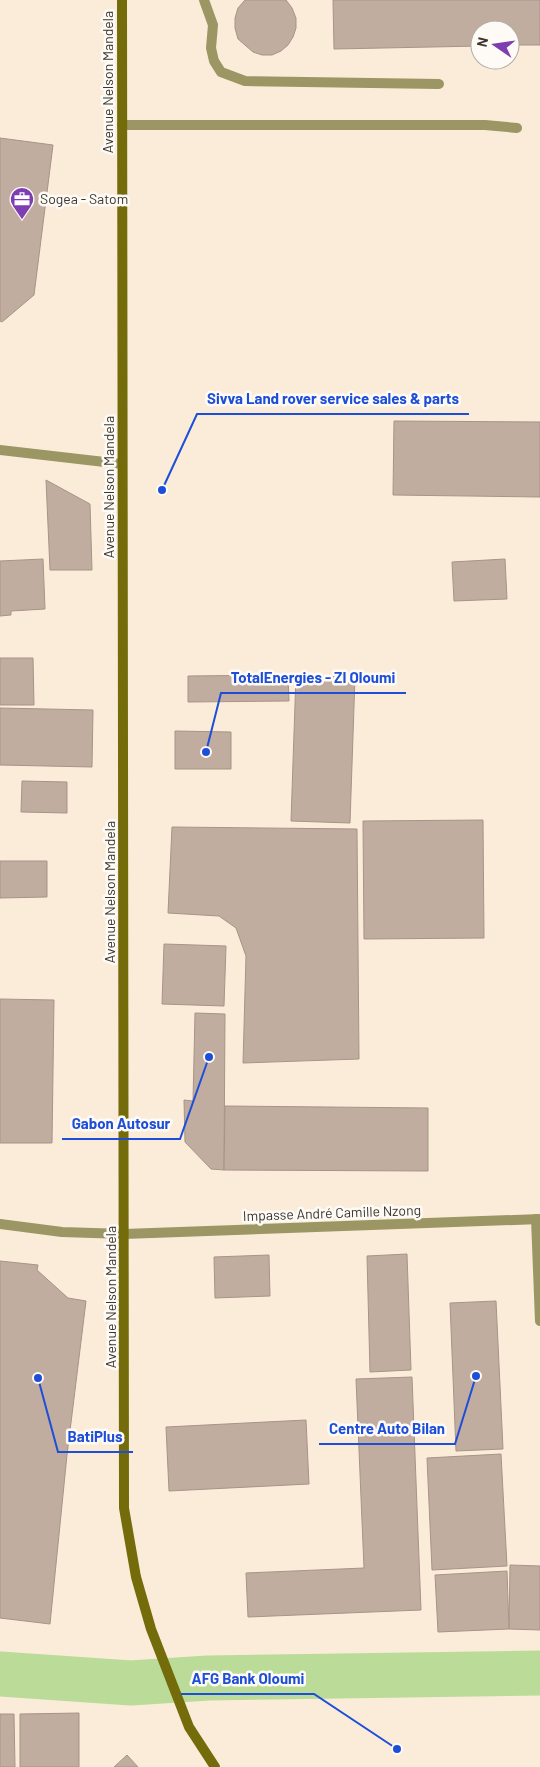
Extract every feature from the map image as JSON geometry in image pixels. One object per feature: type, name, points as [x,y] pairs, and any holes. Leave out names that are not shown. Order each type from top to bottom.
[{"type":"main road","name":"Avenue Nelson Mandela","points":[[122,0],[124,1508],[136,1576],[151,1630],[189,1726],[215,1767]]},
{"type":"street","points":[[204,0],[213,25],[211,48],[214,61],[221,72],[245,81],[439,84]]},
{"type":"street","points":[[122,125],[485,125],[517,128]]},
{"type":"street","points":[[0,450],[122,464]]},
{"type":"street","points":[[538,1219],[540,1321]]},
{"type":"street","name":"Impasse André Camille Nzong","points":[[0,1224],[62,1232],[124,1234],[538,1219]]},
{"type":"building","points":[[245,0],[286,0],[292,8],[296,18],[296,28],[288,45],[281,51],[272,55],[262,55],[253,52],[238,39],[235,18],[238,8]]},
{"type":"building","points":[[333,0],[540,0],[540,45],[520,45],[520,20],[470,20],[470,46],[334,49]]},
{"type":"building","name":"Sogea - Satom","points":[[0,138],[53,145],[34,295],[2,322],[0,321]]},
{"type":"building","points":[[394,421],[540,422],[540,497],[393,495]]},
{"type":"building","points":[[46,480],[90,504],[92,570],[50,570]]},
{"type":"building","points":[[43,559],[45,609],[11,611],[11,615],[0,616],[0,561]]},
{"type":"building","points":[[505,559],[507,599],[454,601],[452,562]]},
{"type":"building","points":[[0,658],[33,658],[34,705],[0,705]]},
{"type":"building","points":[[288,675],[289,701],[188,702],[188,676]]},
{"type":"building","points":[[296,675],[355,677],[350,823],[291,821]]},
{"type":"building","points":[[0,708],[93,710],[92,767],[0,765]]},
{"type":"building","points":[[175,731],[231,732],[231,769],[175,769]]},
{"type":"building","points":[[22,781],[67,782],[67,813],[21,812]]},
{"type":"building","points":[[483,820],[484,938],[364,939],[363,821]]},
{"type":"building","points":[[172,827],[357,829],[359,1059],[243,1063],[246,956],[236,928],[219,916],[168,913]]},
{"type":"building","points":[[0,861],[47,861],[47,897],[0,898]]},
{"type":"building","points":[[164,944],[226,946],[224,1006],[162,1004]]},
{"type":"building","points":[[0,999],[54,1000],[52,1143],[0,1143]]},
{"type":"building","points":[[195,1013],[225,1014],[224,1170],[211,1169],[185,1142],[184,1100],[193,1101]]},
{"type":"building","points":[[225,1106],[428,1108],[428,1171],[224,1170]]},
{"type":"building","points":[[407,1254],[411,1370],[370,1372],[367,1256]]},
{"type":"building","points":[[269,1255],[270,1296],[215,1298],[214,1257]]},
{"type":"building","points":[[0,1261],[38,1265],[37,1270],[68,1298],[86,1301],[67,1455],[50,1624],[0,1618]]},
{"type":"building","points":[[496,1301],[503,1449],[456,1451],[450,1303]]},
{"type":"building","points":[[412,1377],[421,1610],[248,1617],[246,1573],[364,1568],[356,1379]]},
{"type":"building","points":[[306,1420],[309,1484],[169,1491],[166,1427]]},
{"type":"building","points":[[501,1454],[507,1566],[432,1570],[427,1458]]},
{"type":"building","points":[[510,1565],[540,1566],[540,1630],[509,1629]]},
{"type":"building","points":[[507,1571],[509,1629],[438,1632],[435,1575]]},
{"type":"building","points":[[79,1713],[79,1767],[20,1767],[20,1714]]},
{"type":"building","points":[[0,1714],[14,1714],[15,1767],[0,1767]]},
{"type":"building","points":[[127,1755],[138,1767],[114,1767]]},
{"type":"waterway","points":[[0,1674],[131,1683],[208,1678],[540,1673]]},
{"type":"place","name":"Sogea - Satom","points":[[22,220]]},
{"type":"place","name":"Sivva Land rover service sales & parts","points":[[162,490]]},
{"type":"place","name":"TotalEnergies - ZI Oloumi","points":[[206,752]]},
{"type":"place","name":"Gabon Autosur","points":[[209,1057]]},
{"type":"place","name":"Centre Auto Bilan","points":[[476,1376]]},
{"type":"place","name":"BatiPlus","points":[[38,1378]]},
{"type":"place","name":"AFG Bank Oloumi","points":[[397,1749]]}]
